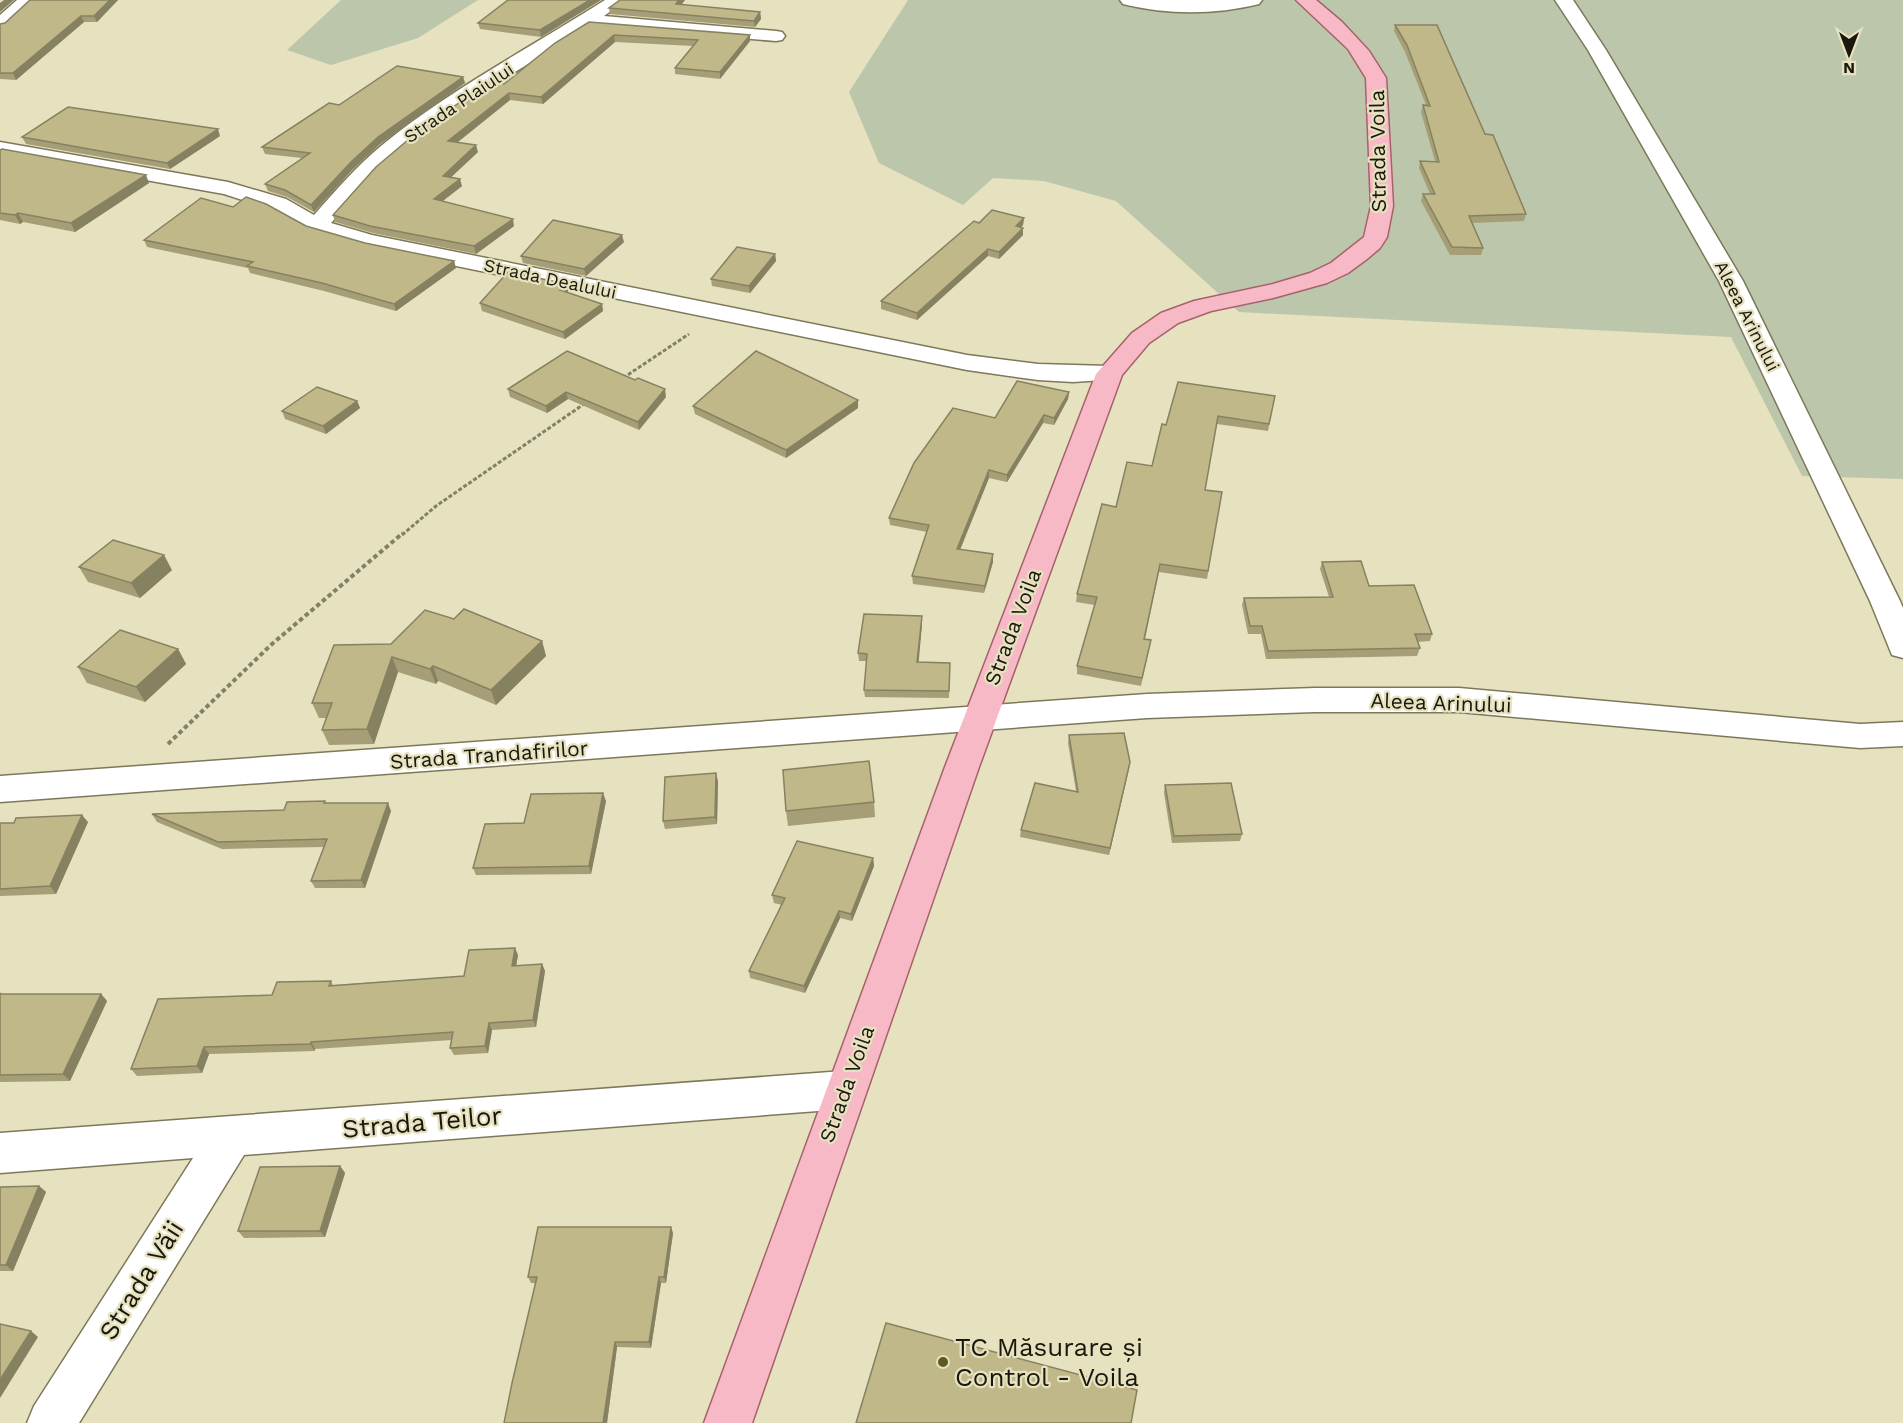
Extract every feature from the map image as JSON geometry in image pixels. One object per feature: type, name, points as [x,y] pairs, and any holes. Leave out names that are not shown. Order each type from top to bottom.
[{"type":"main road","name":"Strada Voila","points":[[728,1423],[844,1090],[979,719],[1109,374],[1132,344],[1161,322],[1202,307],[1292,286],[1324,274],[1351,261],[1373,242],[1382,206],[1376,78],[1369,63],[1349,39],[1305,0]]},
{"type":"street","points":[[0,24],[27,0]]},
{"type":"street","name":"Strada Plaiului","points":[[317,226],[356,182],[390,150],[468,93],[617,0]]},
{"type":"street","points":[[1129,0],[1196,8],[1225,6],[1253,0]]},
{"type":"street","name":"Aleea Arinului","points":[[1564,0],[1597,50],[1731,280],[1885,601],[1903,647]]},
{"type":"street","points":[[588,20],[776,36]]},
{"type":"street","name":"Strada Dealului","points":[[0,148],[228,188],[278,204],[317,226],[368,241],[720,314],[992,367],[1065,376],[1109,374]]},
{"type":"street","name":"Aleea Arinului","points":[[979,719],[1147,706],[1315,700],[1459,700],[1860,736],[1903,734]]},
{"type":"street","name":"Strada Trandafirilor","points":[[0,789],[979,719]]},
{"type":"street","name":"Strada Teilor","points":[[0,1152],[231,1137],[844,1090]]},
{"type":"street","name":"Strada Văii","points":[[51,1423],[231,1137]]},
{"type":"path","points":[[621,380],[720,314]]},
{"type":"path","points":[[133,781],[191,720],[264,652],[436,506],[591,400]]},
{"type":"green space","points":[[341,0],[478,0],[418,38],[331,65],[287,50]]},
{"type":"green space","points":[[908,0],[1903,0],[1903,479],[1802,476],[1731,337],[1239,312],[1116,201],[1044,181],[993,178],[963,205],[879,163],[849,92]]},
{"type":"building","points":[[30,0],[110,0],[94,16],[81,16],[13,73],[0,73],[0,24],[5,23]]},
{"type":"building","points":[[508,0],[590,0],[540,30],[478,23]]},
{"type":"building","points":[[620,0],[679,0],[676,4],[760,12],[754,21],[609,8]]},
{"type":"building","points":[[589,22],[750,35],[720,72],[675,68],[698,40],[614,35],[541,97],[509,93],[448,141],[476,145],[443,176],[460,179],[434,199],[513,219],[474,246],[370,226],[333,215],[376,167],[422,128],[491,81],[504,84],[555,43]]},
{"type":"building","points":[[1395,25],[1437,25],[1485,134],[1493,135],[1526,214],[1469,216],[1483,248],[1452,247],[1423,194],[1435,194],[1420,161],[1439,162],[1423,105],[1430,106],[1407,45]]},
{"type":"building","points":[[397,66],[463,77],[378,137],[311,205],[285,190],[265,184],[310,153],[262,147],[329,103],[339,105]]},
{"type":"building","points":[[68,107],[218,129],[167,163],[22,137]]},
{"type":"building","points":[[0,150],[146,175],[71,223],[18,213],[15,215],[0,213]]},
{"type":"building","points":[[246,197],[266,204],[306,226],[365,243],[454,261],[394,304],[322,283],[247,266],[253,262],[144,240],[201,198],[233,207]]},
{"type":"building","points":[[992,210],[1024,218],[1016,226],[1023,228],[999,252],[988,249],[917,313],[881,301],[974,221],[979,223]]},
{"type":"building","points":[[553,220],[622,235],[584,269],[521,256]]},
{"type":"building","points":[[737,247],[775,254],[749,286],[711,279]]},
{"type":"building","points":[[508,272],[567,284],[560,290],[602,304],[563,332],[480,303]]},
{"type":"building","points":[[567,351],[635,380],[638,378],[665,389],[638,422],[566,392],[546,406],[508,389]]},
{"type":"building","points":[[756,351],[858,400],[786,450],[693,406]]},
{"type":"building","points":[[1017,381],[1069,392],[1054,418],[1044,415],[1007,475],[989,470],[957,549],[993,554],[985,586],[912,576],[929,525],[889,518],[914,463],[953,408],[995,418]]},
{"type":"building","points":[[1178,382],[1275,396],[1269,424],[1218,416],[1205,490],[1222,492],[1208,571],[1160,564],[1144,639],[1151,640],[1142,678],[1077,666],[1097,597],[1077,594],[1102,504],[1116,507],[1127,462],[1152,466],[1162,424],[1166,425]]},
{"type":"building","points":[[317,387],[357,401],[323,426],[282,411]]},
{"type":"building","points":[[113,540],[164,555],[131,583],[79,567]]},
{"type":"building","points":[[1361,561],[1369,586],[1414,585],[1432,634],[1415,634],[1420,648],[1268,651],[1262,626],[1250,626],[1244,598],[1333,597],[1322,562]]},
{"type":"building","points":[[464,609],[542,641],[491,690],[433,666],[430,669],[392,657],[367,729],[322,730],[332,703],[312,703],[334,645],[391,644],[425,610],[454,619]]},
{"type":"building","points":[[864,614],[922,616],[917,662],[950,663],[949,691],[864,690],[867,654],[858,653]]},
{"type":"building","points":[[120,630],[178,649],[136,687],[78,667]]},
{"type":"building","points":[[1124,733],[1130,762],[1110,848],[1021,830],[1035,783],[1078,792],[1069,735]]},
{"type":"building","points":[[869,761],[874,802],[786,811],[783,770]]},
{"type":"building","points":[[716,773],[715,817],[663,821],[665,777]]},
{"type":"building","points":[[1231,783],[1242,834],[1174,836],[1165,785]]},
{"type":"building","points":[[603,793],[589,866],[473,868],[485,824],[524,823],[531,794]]},
{"type":"building","points":[[325,801],[324,803],[388,803],[361,880],[311,881],[327,839],[218,842],[152,814],[284,810],[287,802]]},
{"type":"building","points":[[82,815],[50,886],[0,889],[0,823],[14,823],[16,818]]},
{"type":"building","points":[[797,841],[873,858],[851,914],[839,911],[804,986],[749,971],[785,898],[772,895]]},
{"type":"building","points":[[515,948],[512,966],[542,964],[533,1020],[489,1023],[485,1046],[450,1048],[453,1032],[311,1042],[310,1044],[204,1047],[197,1066],[131,1069],[158,999],[272,995],[277,982],[331,981],[329,986],[464,976],[469,950]]},
{"type":"building","points":[[0,994],[101,994],[63,1074],[0,1075]]},
{"type":"building","points":[[340,1166],[320,1231],[238,1231],[260,1167]]},
{"type":"building","points":[[39,1186],[6,1265],[0,1265],[0,1187]]},
{"type":"building","points":[[538,1227],[671,1227],[664,1277],[659,1277],[649,1342],[615,1342],[603,1423],[504,1423],[537,1277],[528,1277]]},
{"type":"building","name":"TC Măsurare și Control - Voila","points":[[886,1323],[1137,1390],[1131,1423],[856,1423]]},
{"type":"building","points":[[0,1324],[31,1331],[0,1380]]},
{"type":"place","name":"TC Măsurare și Control - Voila","points":[[943,1362]]}]
